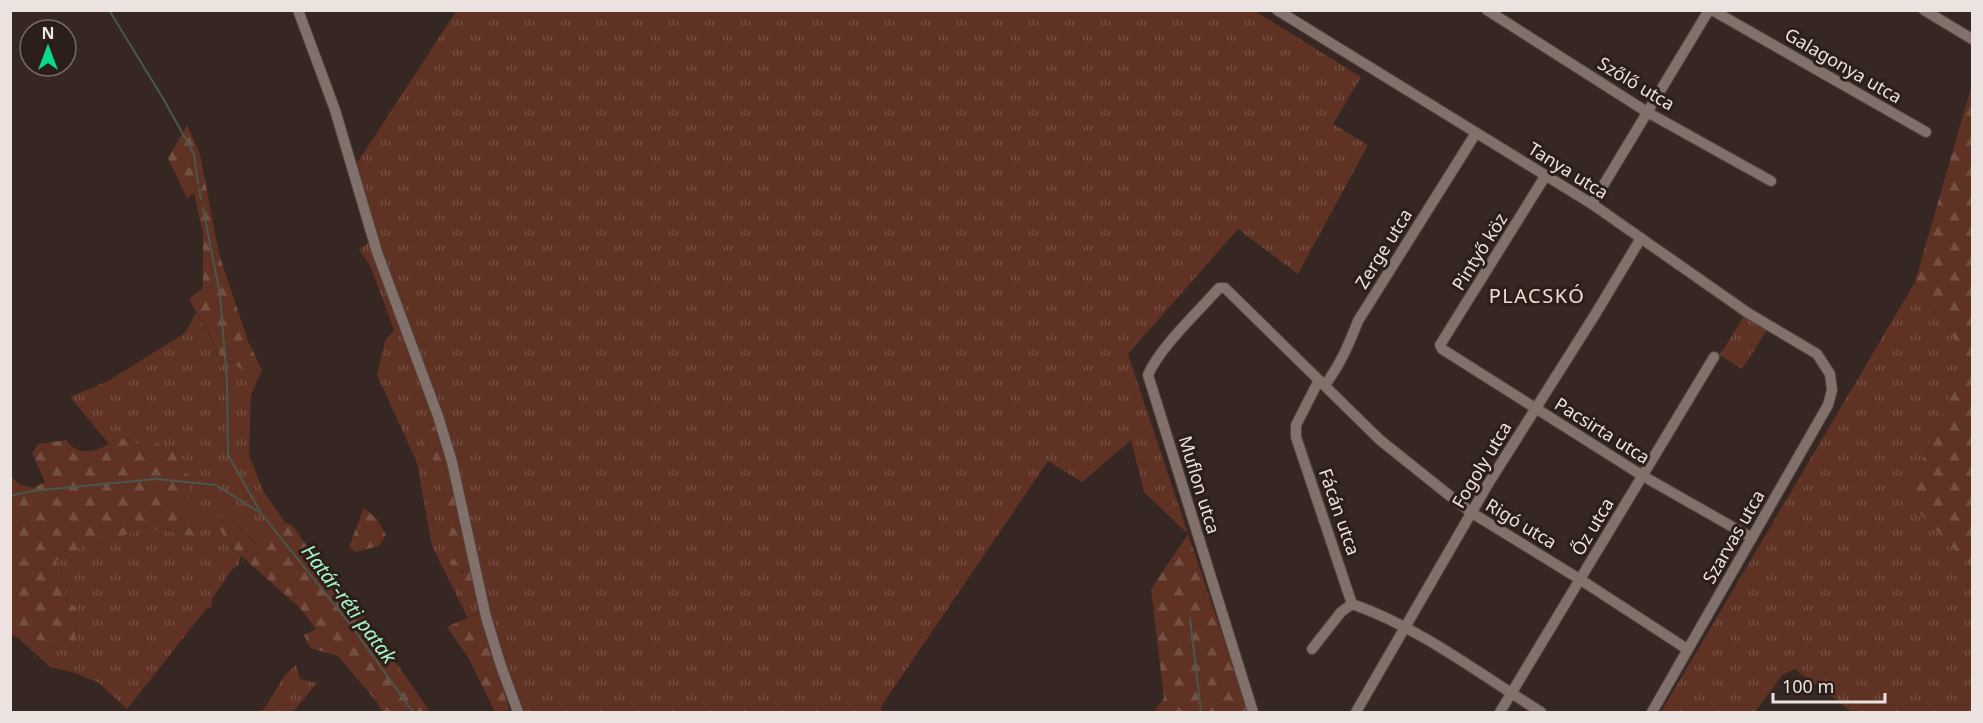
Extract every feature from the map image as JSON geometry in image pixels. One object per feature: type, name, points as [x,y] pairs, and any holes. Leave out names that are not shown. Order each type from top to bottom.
[{"type":"street","points":[[298,10],[335,110],[377,252],[438,416],[452,462],[486,617],[518,712]]},
{"type":"street","name":"Tanya utca","points":[[1277,10],[1592,204],[1748,313],[1817,354],[1830,374]]},
{"type":"street","name":"Szőlő utca","points":[[1487,10],[1647,112],[1771,181]]},
{"type":"street","points":[[1592,204],[1710,10]]},
{"type":"street","name":"Galagonya utca","points":[[1710,10],[1926,132]]},
{"type":"street","points":[[1924,10],[1972,39]]},
{"type":"street","name":"Zerge utca","points":[[1322,382],[1346,352],[1358,321],[1476,133]]},
{"type":"street","name":"Pintyő köz","points":[[1440,345],[1546,175]]},
{"type":"street","name":"Fogoly utca","points":[[1356,712],[1488,484],[1641,238]]},
{"type":"street","name":"Rigó utca","points":[[1219,288],[1225,288],[1380,440],[1472,513],[1581,579],[1687,649]]},
{"type":"street","name":"Muflon utca","points":[[1219,288],[1171,343],[1148,375],[1253,712]]},
{"type":"street","name":"Pacsirta utca","points":[[1440,345],[1442,349],[1643,476],[1752,538]]},
{"type":"street","name":"Őz utca","points":[[1500,712],[1714,357]]},
{"type":"street","name":"Szarvas utca","points":[[1652,712],[1828,405],[1832,390],[1830,374]]},
{"type":"street","name":"Fácán utca","points":[[1322,382],[1296,425],[1296,437],[1352,603]]},
{"type":"street","points":[[1312,649],[1341,612],[1352,603],[1404,626],[1541,712]]},
{"type":"green space","points":[[457,10],[1255,11],[1361,77],[1333,124],[1368,145],[1298,274],[1238,229],[1128,354],[1188,534],[1144,492],[1131,440],[1082,482],[1048,461],[880,708],[884,712],[521,712],[433,424],[423,430],[423,449],[434,449],[431,472],[442,487],[457,555],[450,563],[463,573],[471,584],[482,611],[467,617],[432,546],[417,463],[377,375],[385,341],[394,330],[370,265],[359,250],[376,236],[355,166]]},
{"type":"green space","points":[[1972,84],[1972,568],[1906,499],[1966,356],[1915,282]]},
{"type":"green space","points":[[187,125],[200,154],[219,254],[248,341],[262,370],[246,372],[220,355],[189,299],[203,288],[203,233],[194,193],[187,198],[168,158]]},
{"type":"green space","points":[[1915,282],[1966,356],[1906,499],[1972,568],[1972,712],[1852,712],[1795,669],[1782,675],[1755,712],[1661,712]]},
{"type":"green space","points":[[196,313],[220,355],[246,372],[262,370],[251,395],[249,454],[263,491],[285,522],[269,532],[257,544],[227,514],[229,545],[241,556],[238,566],[233,568],[212,599],[212,607],[206,609],[127,709],[99,683],[75,673],[50,667],[18,638],[31,635],[43,644],[76,652],[75,608],[57,581],[56,561],[83,546],[121,537],[146,527],[199,537],[173,507],[179,468],[175,452],[154,447],[142,449],[134,441],[120,438],[109,444],[70,397],[108,381],[185,333]]},
{"type":"green space","points":[[1744,316],[1767,330],[1742,369],[1720,355]]},
{"type":"green space","points":[[434,424],[460,509],[477,594],[463,593],[464,572],[449,563],[457,555],[453,546],[444,543],[444,537],[451,533],[443,527],[446,504],[440,485],[431,472],[434,450],[423,449],[423,430]]},
{"type":"green space","points":[[120,438],[134,441],[142,449],[154,447],[156,443],[175,452],[179,468],[192,478],[190,497],[173,507],[193,517],[199,538],[146,527],[121,537],[83,546],[56,561],[57,581],[75,608],[76,652],[43,644],[31,635],[18,638],[11,634],[11,476],[19,484],[33,488],[45,482],[32,453],[38,444],[66,440],[78,450],[92,451]]},
{"type":"green space","points":[[364,508],[376,518],[386,535],[379,546],[355,552],[349,547]]},
{"type":"green space","points":[[227,514],[256,544],[285,522],[293,526],[347,604],[353,606],[367,619],[373,635],[382,642],[430,712],[382,712],[377,702],[338,656],[310,648],[304,635],[316,629],[299,607],[229,545],[214,519]]},
{"type":"green space","points":[[1188,534],[1248,710],[1253,712],[1154,712],[1164,698],[1151,589]]},
{"type":"green space","points":[[482,611],[509,710],[495,712],[469,659],[447,627]]},
{"type":"green space","points":[[296,665],[300,679],[317,683],[293,712],[257,712],[264,709],[285,675]]},
{"type":"waterway","points":[[109,10],[194,154],[198,183]]},
{"type":"waterway","points":[[199,189],[201,199]]},
{"type":"waterway","name":"Határ-réti patak","points":[[203,208],[220,295],[227,382],[228,455],[261,513],[353,628],[413,712]]},
{"type":"waterway","points":[[10,496],[32,491],[156,479],[216,485],[259,512]]},
{"type":"waterway","points":[[1190,618],[1201,712]]},
{"type":"district","name":"PLACSKÓ","points":[[1537,296]]}]
